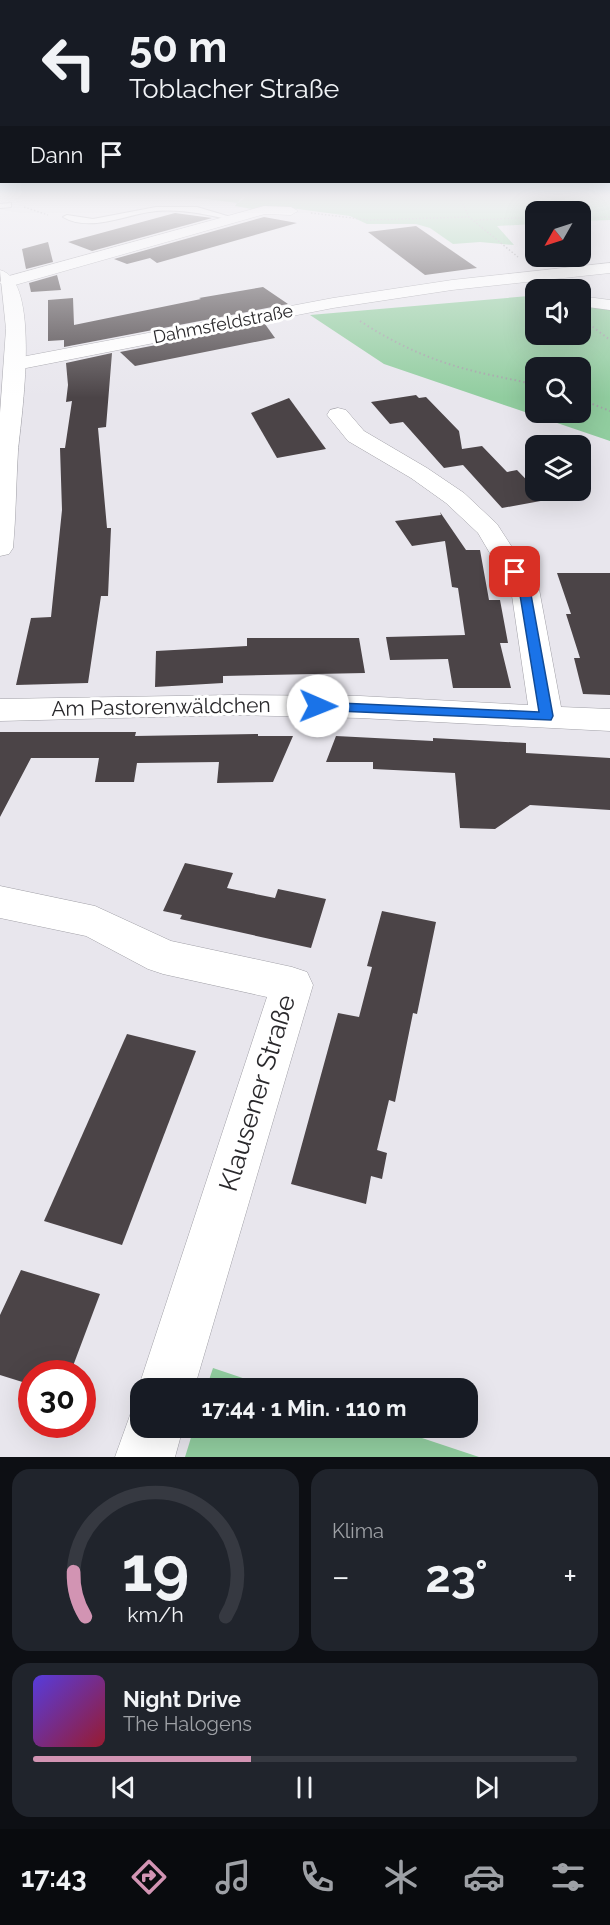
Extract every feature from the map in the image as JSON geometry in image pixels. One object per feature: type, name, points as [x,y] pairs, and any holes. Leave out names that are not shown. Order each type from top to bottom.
[{"type":"street","points":[[0,541],[7,388],[16,364],[11,320],[14,299],[4,278],[64,262]]},
{"type":"street","name":"Dahmsfeldstraße","points":[[553,279],[610,268]]},
{"type":"street","name":"Dahmsfeldstraße","points":[[16,364],[333,303],[519,277],[526,279]]},
{"type":"street","points":[[591,302],[610,305]]},
{"type":"street","points":[[338,415],[356,436],[419,473],[446,492],[488,529],[525,589],[546,716]]},
{"type":"street","name":"Am Pastorenwäldchen","points":[[0,710],[234,705],[360,707],[610,720]]},
{"type":"street","name":"Klausener Straße","points":[[0,902],[95,922],[162,957],[292,985],[169,1378]]},
{"type":"street","points":[[145,1457],[151,1438]]},
{"type":"path","points":[[517,262],[534,279]]},
{"type":"path","points":[[333,303],[385,338],[425,357],[478,373],[525,383]]},
{"type":"path","points":[[591,325],[610,340]]},
{"type":"path","points":[[591,403],[610,411]]},
{"type":"green space","points":[[525,296],[525,345],[591,345],[591,307],[610,310],[610,441],[557,423],[591,423],[591,357],[525,357],[525,412],[384,364],[310,315]]},
{"type":"green space","points":[[213,1368],[243,1378],[210,1378]]},
{"type":"green space","points":[[191,1438],[422,1438],[479,1457],[185,1457]]},
{"type":"building","points":[[25,262],[53,262],[53,262],[26,269]]},
{"type":"building","points":[[408,262],[468,262],[477,268],[425,275]]},
{"type":"building","points":[[57,275],[61,290],[31,292],[29,283]]},
{"type":"building","points":[[263,287],[288,304],[64,347],[64,340],[48,341],[48,300],[73,298],[74,325],[201,299],[199,298]]},
{"type":"building","points":[[265,324],[275,338],[135,366],[120,352]]},
{"type":"building","points":[[112,353],[106,427],[98,428],[107,528],[111,528],[108,596],[101,596],[88,683],[16,685],[31,618],[51,617],[62,510],[60,448],[65,448],[72,401],[66,402],[68,385],[66,363]]},
{"type":"building","points":[[416,395],[419,398],[426,397],[459,431],[462,449],[482,446],[507,472],[517,470],[525,478],[525,501],[540,501],[502,508],[463,465],[444,468],[403,422],[390,424],[371,402]]},
{"type":"building","points":[[289,398],[326,449],[277,458],[251,413]]},
{"type":"building","points":[[440,512],[466,550],[480,550],[489,600],[500,600],[508,643],[500,643],[511,688],[453,688],[448,659],[390,660],[386,637],[465,635],[458,588],[452,587],[445,541],[412,546],[395,521],[441,515]]},
{"type":"building","points":[[557,573],[610,573],[610,695],[583,694],[574,658],[580,658],[566,614],[571,614]]},
{"type":"building","points":[[247,638],[359,638],[365,673],[223,676],[223,683],[155,687],[156,651],[247,646]]},
{"type":"building","points":[[0,732],[136,732],[135,736],[258,734],[258,736],[293,736],[273,782],[217,783],[219,762],[137,763],[134,782],[95,782],[99,758],[31,758],[0,817]]},
{"type":"building","points":[[336,736],[526,743],[526,753],[610,758],[610,810],[530,805],[495,829],[460,828],[455,773],[373,769],[373,762],[326,762]]},
{"type":"building","points":[[185,863],[233,873],[227,888],[275,898],[278,889],[326,899],[311,948],[180,919],[182,915],[163,911]]},
{"type":"building","points":[[382,911],[436,922],[417,1014],[413,1013],[395,1102],[389,1100],[377,1150],[387,1153],[382,1179],[371,1176],[366,1204],[291,1184],[338,1013],[359,1017],[372,967],[367,966]]},
{"type":"building","points":[[127,1034],[196,1051],[122,1245],[44,1221]]},
{"type":"building","points":[[21,1270],[100,1294],[75,1360],[18,1360],[18,1381],[0,1375],[0,1315]]},
{"type":"route","points":[[318,706],[546,716],[525,589],[515,572]]}]
